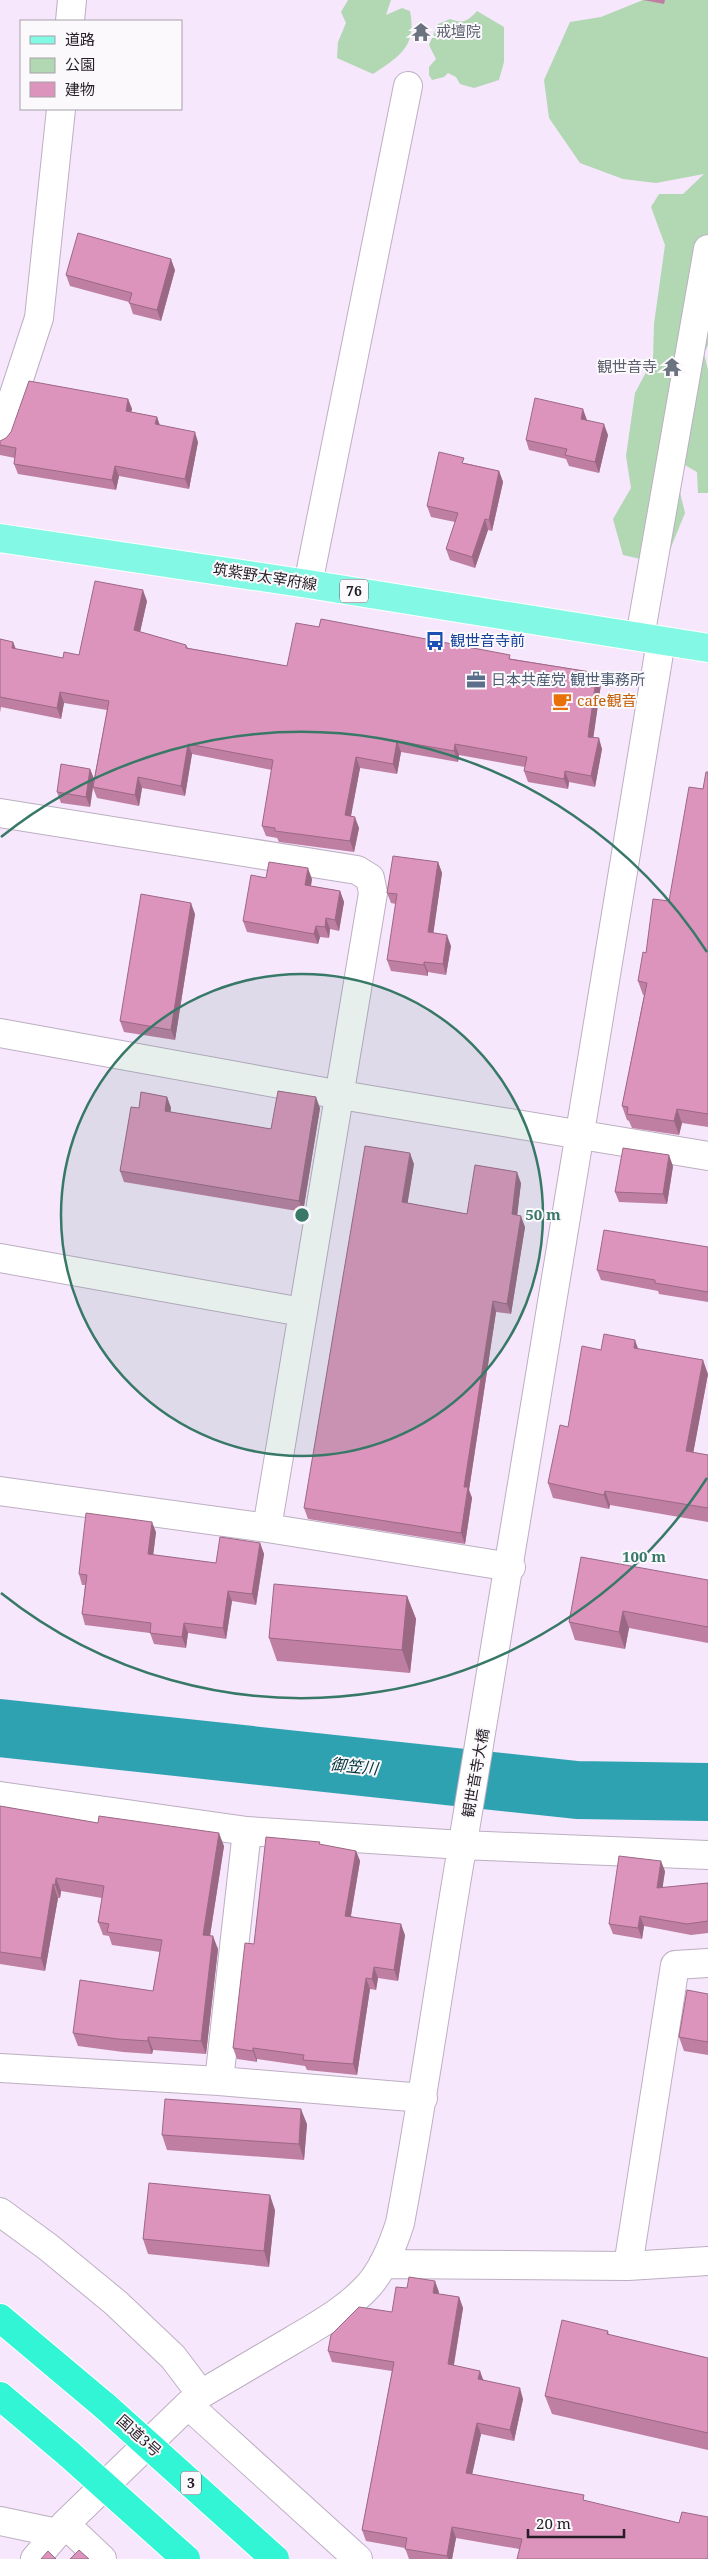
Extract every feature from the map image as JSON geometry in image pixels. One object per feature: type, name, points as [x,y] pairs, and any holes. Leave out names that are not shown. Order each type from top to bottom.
[{"type":"highway","name":"国道3号","points":[[0,2318],[106,2407],[275,2559]]},
{"type":"highway","points":[[0,2396],[70,2455],[186,2559]]},
{"type":"main road","name":"筑紫野太宰府線","points":[[0,538],[308,584],[708,648]]},
{"type":"street","points":[[70,20],[72,0]]},
{"type":"street","points":[[308,584],[408,86]]},
{"type":"street","points":[[0,437],[39,318],[61,110]]},
{"type":"street","name":"観世音寺大橋","points":[[35,2559],[61,2529],[195,2400],[328,2319],[351,2302],[370,2284],[383,2264],[400,2223],[423,2098],[463,1841],[511,1567],[580,1134],[708,250]]},
{"type":"street","points":[[0,813],[358,870],[370,878],[373,893],[341,1095],[266,1528]]},
{"type":"street","points":[[0,1033],[341,1095],[708,1156]]},
{"type":"street","points":[[0,1258],[302,1312]]},
{"type":"street","points":[[0,1491],[266,1528],[511,1567]]},
{"type":"street","points":[[0,1796],[247,1831],[463,1841],[708,1856]]},
{"type":"street","points":[[219,2081],[247,1831]]},
{"type":"street","points":[[628,2266],[675,1965],[708,1962]]},
{"type":"street","points":[[0,2068],[219,2081],[423,2098]]},
{"type":"street","points":[[0,2212],[48,2247],[116,2303],[173,2357],[195,2400],[358,2559]]},
{"type":"street","points":[[383,2264],[628,2266],[708,2261]]},
{"type":"street","points":[[0,2521],[61,2529],[102,2559]]},
{"type":"green space","points":[[348,0],[391,0],[386,15],[402,8],[410,11],[411,33],[404,49],[373,74],[337,58],[338,42],[346,23],[341,12]]},
{"type":"green space","name":"観世音寺","points":[[643,0],[708,0],[708,345],[704,353],[708,370],[708,493],[698,493],[697,472],[683,464],[679,488],[685,513],[667,557],[645,560],[623,555],[613,519],[631,488],[626,456],[635,393],[653,359],[654,324],[665,245],[651,207],[659,194],[683,194],[704,174],[656,183],[623,179],[580,163],[549,118],[544,80],[570,22],[601,17]]},
{"type":"green space","points":[[477,11],[504,27],[504,62],[499,80],[474,88],[460,84],[456,77],[448,73],[444,77],[432,80],[429,75],[429,67],[436,59],[429,45],[438,24],[450,19],[465,21]]},
{"type":"building","points":[[78,233],[171,259],[157,310],[129,303],[132,293],[66,275]]},
{"type":"building","points":[[29,381],[128,399],[126,411],[157,417],[155,424],[195,432],[185,479],[115,466],[112,480],[14,464],[16,448],[0,445],[0,441],[11,432]]},
{"type":"building","points":[[535,398],[583,409],[581,419],[604,424],[595,462],[565,455],[567,449],[526,440]]},
{"type":"building","points":[[439,452],[464,458],[462,463],[499,471],[489,520],[485,519],[472,557],[446,549],[458,513],[427,506]]},
{"type":"building","points":[[95,581],[143,590],[134,630],[186,645],[186,648],[287,666],[296,623],[319,627],[321,619],[510,655],[509,659],[597,673],[588,737],[599,738],[591,776],[565,771],[564,779],[524,771],[527,757],[455,744],[454,751],[397,741],[393,764],[356,757],[345,815],[355,817],[350,841],[275,831],[275,828],[262,826],[273,760],[188,744],[181,786],[138,777],[135,795],[93,787],[109,701],[60,692],[57,708],[0,697],[0,639],[13,642],[12,648],[63,658],[64,652],[79,655]]},
{"type":"building","points":[[61,764],[90,769],[86,797],[57,792]]},
{"type":"building","points":[[706,772],[708,772],[708,1114],[677,1109],[674,1121],[627,1114],[628,1107],[622,1106],[647,983],[638,981],[643,952],[646,953],[653,899],[669,901],[689,787],[703,789]]},
{"type":"building","points":[[393,856],[438,862],[428,932],[447,935],[443,964],[424,962],[424,965],[387,960],[397,894],[387,893]]},
{"type":"building","points":[[269,862],[308,868],[305,885],[340,891],[335,920],[326,918],[325,927],[316,926],[314,934],[243,921],[251,875],[266,878]]},
{"type":"building","points":[[141,894],[191,903],[171,1030],[120,1021]]},
{"type":"building","points":[[278,1091],[316,1097],[299,1201],[120,1171],[131,1107],[139,1108],[141,1092],[167,1097],[165,1111],[271,1129]]},
{"type":"building","points":[[365,1146],[410,1153],[402,1202],[467,1214],[475,1165],[517,1172],[512,1214],[521,1216],[507,1304],[493,1301],[464,1487],[468,1487],[461,1533],[304,1508]]},
{"type":"building","points":[[623,1148],[669,1155],[663,1194],[615,1192]]},
{"type":"building","points":[[604,1230],[708,1247],[708,1292],[597,1270]]},
{"type":"building","points":[[604,1334],[635,1340],[634,1348],[703,1360],[686,1451],[708,1455],[708,1508],[605,1491],[604,1495],[548,1483],[560,1425],[568,1427],[582,1346],[601,1350]]},
{"type":"building","points":[[86,1513],[152,1522],[148,1554],[216,1563],[220,1537],[260,1543],[252,1594],[228,1591],[223,1628],[184,1623],[182,1637],[150,1633],[151,1623],[82,1614],[87,1575],[79,1574]]},
{"type":"building","points":[[581,1557],[708,1580],[708,1627],[623,1611],[619,1632],[569,1622]]},
{"type":"building","points":[[274,1584],[407,1596],[402,1650],[269,1638]]},
{"type":"building","points":[[0,1806],[98,1823],[99,1816],[219,1833],[203,1935],[213,1936],[201,2041],[148,2037],[148,2041],[73,2033],[80,1980],[153,1991],[162,1940],[107,1932],[109,1924],[98,1922],[104,1886],[56,1878],[55,1885],[53,1884],[41,1958],[0,1952]]},
{"type":"building","points":[[266,1837],[320,1842],[319,1844],[356,1851],[345,1916],[401,1924],[394,1970],[374,1967],[372,1979],[366,1978],[353,2064],[303,2060],[304,2055],[253,2048],[253,2051],[233,2048],[245,1943],[254,1944]]},
{"type":"building","points":[[619,1856],[661,1861],[657,1888],[708,1883],[708,1921],[687,1924],[640,1916],[638,1928],[609,1924]]},
{"type":"building","points":[[687,1990],[708,1994],[708,2042],[679,2037]]},
{"type":"building","points":[[165,2099],[301,2109],[299,2144],[162,2135]]},
{"type":"building","points":[[149,2183],[270,2195],[264,2251],[143,2239]]},
{"type":"building","points":[[409,2277],[435,2281],[433,2293],[459,2297],[448,2364],[480,2371],[478,2379],[520,2388],[510,2430],[477,2423],[466,2473],[584,2495],[583,2500],[679,2523],[682,2512],[708,2517],[708,2559],[517,2559],[522,2539],[452,2527],[447,2556],[405,2549],[407,2538],[362,2530],[394,2362],[328,2351],[331,2335],[359,2307],[392,2312],[396,2287],[407,2288]]},
{"type":"building","points":[[562,2320],[608,2331],[607,2334],[708,2358],[708,2433],[545,2396]]},
{"type":"building","points":[[79,2550],[89,2559],[70,2559]]},
{"type":"building","points":[[48,2551],[56,2559],[41,2559]]},
{"type":"waterway","name":"御笠川","points":[[0,1728],[577,1790],[708,1792]]},
{"type":"place","name":"戒壇院","points":[[421,32]]},
{"type":"place","name":"観世音寺","points":[[672,367]]},
{"type":"place","name":"観世音寺前","points":[[435,641]]},
{"type":"place","name":"日本共産党 観世事務所","points":[[476,680]]},
{"type":"place","name":"cafe観音","points":[[562,701]]}]
